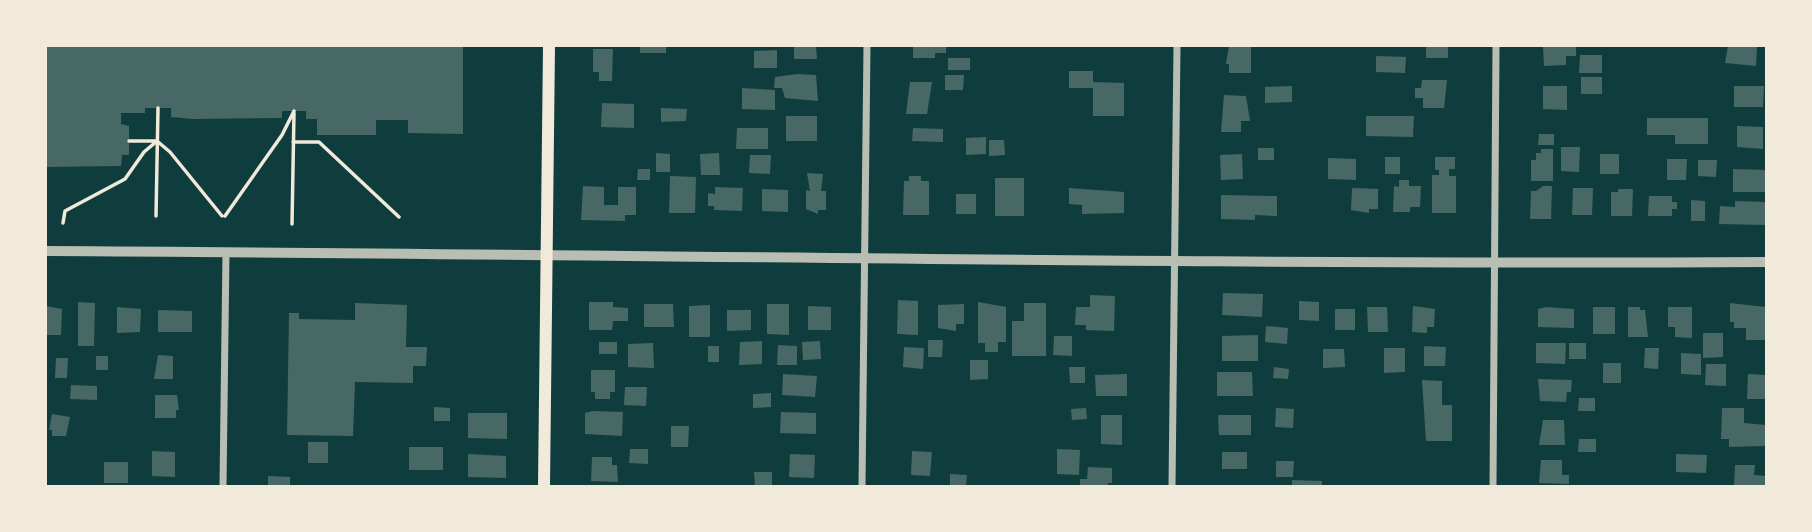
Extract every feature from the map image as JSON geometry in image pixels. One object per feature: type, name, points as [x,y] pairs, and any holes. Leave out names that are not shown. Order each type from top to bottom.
[{"type":"main road","points":[[544,486],[549,46]]},
{"type":"street","points":[[862,486],[867,46]]},
{"type":"street","points":[[1172,486],[1177,46]]},
{"type":"street","points":[[1493,486],[1496,46]]},
{"type":"street","points":[[46,251],[1494,264],[1766,262]]},
{"type":"street","points":[[223,486],[226,252]]},
{"type":"path","points":[[156,216],[158,108]]},
{"type":"path","points":[[129,141],[157,141],[170,152],[224,216],[282,135],[294,111],[292,224]]},
{"type":"path","points":[[63,223],[65,211],[125,179],[144,152],[157,141]]},
{"type":"path","points":[[293,142],[319,142],[399,217]]},
{"type":"building","points":[[46,46],[463,46],[463,134],[408,133],[408,120],[376,120],[376,135],[317,135],[317,119],[306,119],[306,111],[282,111],[282,118],[193,119],[171,117],[171,108],[145,108],[145,113],[121,113],[121,124],[129,126],[129,155],[122,155],[121,166],[46,167]]},
{"type":"building","points":[[640,46],[666,46],[666,53],[640,53]]},
{"type":"building","points":[[794,46],[816,46],[817,59],[794,59]]},
{"type":"building","points":[[913,46],[946,46],[946,53],[935,53],[935,58],[913,58]]},
{"type":"building","points":[[1229,46],[1251,46],[1251,73],[1229,73],[1229,64],[1226,64]]},
{"type":"building","points":[[1426,46],[1448,46],[1448,58],[1426,58]]},
{"type":"building","points":[[1543,46],[1576,46],[1576,56],[1566,56],[1566,65],[1544,66]]},
{"type":"building","points":[[1728,46],[1757,46],[1756,66],[1725,63]]},
{"type":"building","points":[[593,49],[613,49],[612,81],[599,81],[599,72],[593,72]]},
{"type":"building","points":[[777,50],[777,68],[754,68],[754,51]]},
{"type":"building","points":[[1580,55],[1602,55],[1602,73],[1579,73]]},
{"type":"building","points":[[1376,56],[1406,57],[1405,73],[1376,72]]},
{"type":"building","points":[[948,58],[970,58],[970,70],[948,70]]},
{"type":"building","points":[[1069,71],[1093,71],[1093,82],[1124,83],[1124,116],[1093,116],[1093,88],[1069,88]]},
{"type":"building","points":[[816,75],[818,101],[785,98],[782,88],[774,88],[775,77]]},
{"type":"building","points":[[945,75],[964,75],[963,90],[945,90]]},
{"type":"building","points":[[1581,77],[1602,77],[1602,94],[1581,94]]},
{"type":"building","points":[[1422,80],[1447,80],[1444,108],[1423,108],[1423,98],[1415,98],[1415,88],[1421,88]]},
{"type":"building","points":[[910,82],[932,82],[927,114],[906,114]]},
{"type":"building","points":[[1292,86],[1292,102],[1265,103],[1265,87]]},
{"type":"building","points":[[1543,86],[1567,86],[1567,110],[1543,109]]},
{"type":"building","points":[[1734,86],[1764,86],[1763,107],[1734,107]]},
{"type":"building","points":[[742,88],[775,90],[775,110],[742,109]]},
{"type":"building","points":[[1224,95],[1246,96],[1250,121],[1241,121],[1241,132],[1221,132]]},
{"type":"building","points":[[602,103],[634,104],[634,128],[601,127]]},
{"type":"building","points":[[661,108],[687,109],[686,121],[661,122]]},
{"type":"building","points":[[786,116],[817,116],[817,141],[786,141]]},
{"type":"building","points":[[1366,116],[1414,116],[1413,137],[1366,136]]},
{"type":"building","points":[[1647,118],[1708,118],[1708,144],[1675,144],[1675,135],[1647,135]]},
{"type":"building","points":[[1737,126],[1763,127],[1763,149],[1737,147]]},
{"type":"building","points":[[737,128],[768,128],[768,149],[736,149]]},
{"type":"building","points":[[913,128],[943,129],[943,142],[912,141]]},
{"type":"building","points":[[1539,134],[1554,134],[1554,145],[1538,145]]},
{"type":"building","points":[[986,137],[986,154],[966,155],[966,138]]},
{"type":"building","points":[[989,140],[1004,140],[1005,155],[989,156]]},
{"type":"building","points":[[1561,147],[1580,147],[1579,172],[1561,171]]},
{"type":"building","points":[[1258,148],[1274,148],[1274,160],[1258,160]]},
{"type":"building","points":[[1541,149],[1553,149],[1553,181],[1531,181],[1531,160],[1536,160],[1536,153],[1541,153]]},
{"type":"building","points":[[656,153],[670,154],[670,172],[656,172]]},
{"type":"building","points":[[719,153],[720,175],[701,175],[700,154]]},
{"type":"building","points":[[1242,154],[1243,179],[1221,180],[1220,155]]},
{"type":"building","points":[[1600,154],[1619,154],[1619,174],[1600,174]]},
{"type":"building","points":[[750,155],[771,155],[770,174],[749,173]]},
{"type":"building","points":[[1385,157],[1400,157],[1400,174],[1385,174]]},
{"type":"building","points":[[1435,157],[1455,157],[1455,169],[1449,169],[1449,176],[1456,176],[1456,213],[1432,213],[1432,175],[1439,175],[1439,170],[1435,170]]},
{"type":"building","points":[[1328,158],[1356,159],[1356,180],[1328,179]]},
{"type":"building","points":[[1667,159],[1687,159],[1686,180],[1667,180]]},
{"type":"building","points":[[1698,160],[1717,160],[1716,177],[1698,176]]},
{"type":"building","points":[[638,169],[650,169],[650,180],[637,180]]},
{"type":"building","points":[[1733,169],[1766,170],[1766,192],[1733,192]]},
{"type":"building","points":[[807,173],[823,174],[821,191],[826,191],[826,210],[818,210],[818,214],[806,209],[806,190],[810,191]]},
{"type":"building","points":[[670,176],[696,177],[695,213],[669,213]]},
{"type":"building","points":[[909,176],[921,176],[921,181],[929,181],[929,215],[903,215],[904,181],[909,181]]},
{"type":"building","points":[[995,178],[1024,178],[1024,216],[995,216]]},
{"type":"building","points":[[1399,180],[1409,180],[1409,186],[1421,186],[1420,207],[1410,207],[1410,212],[1393,212],[1394,186],[1399,187]]},
{"type":"building","points":[[583,186],[604,187],[604,205],[618,205],[618,187],[636,187],[636,215],[625,215],[625,221],[581,220]]},
{"type":"building","points":[[1552,186],[1551,219],[1530,219],[1531,191]]},
{"type":"building","points":[[715,187],[743,188],[742,211],[714,210],[714,206],[708,206],[708,193],[715,194]]},
{"type":"building","points":[[1069,188],[1124,192],[1124,213],[1082,214],[1082,205],[1069,204]]},
{"type":"building","points":[[1352,188],[1378,189],[1378,209],[1369,209],[1369,213],[1351,210]]},
{"type":"building","points":[[1573,188],[1593,188],[1592,215],[1572,215]]},
{"type":"building","points":[[762,189],[788,190],[788,212],[762,211]]},
{"type":"building","points":[[1618,189],[1633,189],[1632,216],[1611,216],[1611,192],[1618,192]]},
{"type":"building","points":[[956,194],[976,194],[976,214],[956,214]]},
{"type":"building","points":[[1221,195],[1277,196],[1277,216],[1255,215],[1255,220],[1221,219]]},
{"type":"building","points":[[1649,196],[1672,196],[1672,202],[1677,202],[1677,209],[1672,209],[1672,216],[1648,216]]},
{"type":"building","points":[[1691,200],[1705,201],[1705,221],[1691,221]]},
{"type":"building","points":[[1735,201],[1766,202],[1766,225],[1719,224],[1720,206],[1735,207]]},
{"type":"building","points":[[1223,293],[1263,294],[1262,317],[1222,315]]},
{"type":"building","points":[[1090,295],[1115,296],[1114,331],[1086,330],[1086,325],[1075,325],[1076,307],[1090,307]]},
{"type":"building","points":[[898,300],[918,301],[918,335],[897,334]]},
{"type":"building","points":[[1299,301],[1319,302],[1319,321],[1299,320]]},
{"type":"building","points":[[78,302],[95,303],[94,346],[78,346]]},
{"type":"building","points":[[589,302],[613,302],[613,307],[628,308],[628,321],[613,321],[612,330],[589,330]]},
{"type":"building","points":[[978,302],[1006,307],[1006,342],[998,342],[998,352],[985,352],[985,343],[978,343]]},
{"type":"building","points":[[355,303],[407,305],[406,347],[427,347],[426,366],[413,366],[413,383],[355,382],[353,436],[287,435],[289,313],[299,313],[299,319],[355,320]]},
{"type":"building","points":[[1024,303],[1046,303],[1046,356],[1012,356],[1012,321],[1024,321]]},
{"type":"building","points":[[1730,303],[1766,307],[1766,340],[1746,340],[1746,328],[1734,328],[1734,322],[1730,322]]},
{"type":"building","points":[[644,304],[673,304],[674,327],[644,327]]},
{"type":"building","points":[[767,304],[789,304],[789,335],[767,334]]},
{"type":"building","points":[[964,304],[964,324],[956,324],[956,331],[938,328],[938,305]]},
{"type":"building","points":[[710,305],[710,337],[689,337],[689,306]]},
{"type":"building","points":[[46,306],[62,309],[61,335],[46,335]]},
{"type":"building","points":[[808,306],[831,307],[831,330],[808,330]]},
{"type":"building","points":[[1413,306],[1435,309],[1434,327],[1427,327],[1427,333],[1412,332]]},
{"type":"building","points":[[117,307],[141,309],[140,332],[117,333]]},
{"type":"building","points":[[1367,307],[1387,307],[1388,332],[1368,332]]},
{"type":"building","points":[[1593,307],[1615,307],[1615,334],[1593,334]]},
{"type":"building","points":[[1628,307],[1645,310],[1648,337],[1628,337]]},
{"type":"building","points":[[1668,307],[1692,307],[1692,338],[1675,337],[1675,327],[1668,327]]},
{"type":"building","points":[[1335,309],[1355,309],[1355,330],[1335,330]]},
{"type":"building","points":[[1538,309],[1574,309],[1574,328],[1538,327]]},
{"type":"building","points":[[158,310],[192,311],[192,332],[158,332]]},
{"type":"building","points":[[727,310],[751,310],[751,330],[727,331]]},
{"type":"building","points":[[1266,326],[1288,328],[1287,344],[1265,342]]},
{"type":"building","points":[[1703,333],[1723,333],[1723,357],[1703,358]]},
{"type":"building","points":[[1258,335],[1258,361],[1222,361],[1222,336]]},
{"type":"building","points":[[1054,336],[1072,336],[1072,356],[1053,355]]},
{"type":"building","points":[[928,340],[943,340],[942,357],[928,357]]},
{"type":"building","points":[[762,341],[762,364],[739,365],[740,342]]},
{"type":"building","points":[[820,341],[821,359],[803,360],[802,342]]},
{"type":"building","points":[[599,342],[617,342],[617,354],[599,354]]},
{"type":"building","points":[[653,343],[654,368],[628,367],[628,344]]},
{"type":"building","points":[[1536,343],[1566,343],[1565,364],[1536,363]]},
{"type":"building","points":[[1569,343],[1586,343],[1586,359],[1569,359]]},
{"type":"building","points":[[778,345],[797,346],[797,365],[777,365]]},
{"type":"building","points":[[708,346],[719,346],[719,362],[708,362]]},
{"type":"building","points":[[1424,346],[1446,347],[1445,366],[1424,366]]},
{"type":"building","points":[[904,347],[924,348],[923,369],[903,367]]},
{"type":"building","points":[[1384,348],[1405,348],[1405,372],[1384,373]]},
{"type":"building","points":[[1645,348],[1659,348],[1658,369],[1644,368]]},
{"type":"building","points":[[1323,349],[1344,349],[1345,367],[1323,368]]},
{"type":"building","points":[[1681,353],[1701,354],[1701,375],[1681,374]]},
{"type":"building","points":[[158,355],[173,356],[173,379],[154,379]]},
{"type":"building","points":[[96,356],[108,356],[108,370],[96,370]]},
{"type":"building","points":[[56,358],[68,358],[67,378],[55,378]]},
{"type":"building","points":[[970,360],[988,360],[988,379],[970,380]]},
{"type":"building","points":[[1603,363],[1621,363],[1621,383],[1603,383]]},
{"type":"building","points":[[1706,364],[1726,364],[1726,386],[1705,385]]},
{"type":"building","points":[[1069,367],[1085,367],[1085,383],[1070,383]]},
{"type":"building","points":[[1274,367],[1289,369],[1288,379],[1273,378]]},
{"type":"building","points":[[591,370],[615,370],[615,392],[610,392],[610,399],[595,399],[595,392],[591,392]]},
{"type":"building","points":[[1217,372],[1252,372],[1253,396],[1217,396]]},
{"type":"building","points":[[783,374],[817,376],[815,397],[782,395]]},
{"type":"building","points":[[1127,374],[1127,396],[1096,396],[1095,375]]},
{"type":"building","points":[[1748,374],[1766,375],[1766,399],[1747,399]]},
{"type":"building","points":[[1538,379],[1572,380],[1571,392],[1567,392],[1566,402],[1540,401]]},
{"type":"building","points":[[1422,380],[1442,381],[1442,405],[1452,405],[1452,441],[1426,441]]},
{"type":"building","points":[[71,385],[97,386],[97,400],[70,399]]},
{"type":"building","points":[[625,387],[647,387],[646,406],[624,405]]},
{"type":"building","points":[[771,393],[771,407],[753,408],[753,394]]},
{"type":"building","points":[[155,395],[177,395],[179,410],[176,410],[176,418],[155,418]]},
{"type":"building","points":[[1579,398],[1595,398],[1595,411],[1578,411]]},
{"type":"building","points":[[434,407],[450,408],[450,421],[434,421]]},
{"type":"building","points":[[1086,408],[1087,419],[1072,420],[1071,409]]},
{"type":"building","points":[[1276,408],[1294,409],[1293,428],[1275,427]]},
{"type":"building","points":[[1722,408],[1744,408],[1744,423],[1766,425],[1766,446],[1729,447],[1729,439],[1721,439]]},
{"type":"building","points":[[623,412],[622,436],[585,434],[585,413]]},
{"type":"building","points":[[781,412],[816,413],[816,434],[780,433]]},
{"type":"building","points":[[468,413],[507,413],[507,439],[468,438]]},
{"type":"building","points":[[52,414],[70,417],[66,436],[52,436],[52,430],[49,430]]},
{"type":"building","points":[[1101,415],[1122,415],[1122,445],[1101,444]]},
{"type":"building","points":[[1218,415],[1251,415],[1251,435],[1219,435]]},
{"type":"building","points":[[1543,420],[1564,420],[1565,445],[1539,445]]},
{"type":"building","points":[[671,426],[689,426],[688,447],[671,447]]},
{"type":"building","points":[[1579,439],[1596,439],[1596,452],[1578,452]]},
{"type":"building","points":[[308,442],[328,442],[328,463],[308,463]]},
{"type":"building","points":[[409,447],[443,447],[443,470],[409,470]]},
{"type":"building","points":[[630,449],[648,449],[648,464],[629,463]]},
{"type":"building","points":[[1057,449],[1080,450],[1079,475],[1057,474]]},
{"type":"building","points":[[152,451],[175,452],[175,477],[152,476]]},
{"type":"building","points":[[912,451],[932,452],[930,476],[911,475]]},
{"type":"building","points":[[1222,452],[1247,452],[1247,469],[1222,469]]},
{"type":"building","points":[[468,454],[506,456],[506,478],[468,477]]},
{"type":"building","points":[[790,454],[815,455],[814,478],[789,477]]},
{"type":"building","points":[[1676,454],[1707,455],[1706,473],[1676,472]]},
{"type":"building","points":[[592,457],[612,457],[612,465],[617,465],[618,482],[591,481]]},
{"type":"building","points":[[1541,460],[1562,460],[1562,475],[1569,475],[1569,484],[1539,483]]},
{"type":"building","points":[[1276,461],[1294,461],[1293,477],[1276,477]]},
{"type":"building","points":[[104,462],[128,462],[128,483],[104,483]]},
{"type":"building","points":[[1735,465],[1755,465],[1754,475],[1766,476],[1766,486],[1734,486]]},
{"type":"building","points":[[1088,467],[1112,468],[1112,483],[1108,483],[1108,486],[1080,486],[1080,479],[1087,479]]},
{"type":"building","points":[[754,472],[772,472],[772,486],[755,486]]},
{"type":"building","points":[[950,474],[967,475],[966,486],[950,485]]},
{"type":"building","points":[[268,476],[290,477],[290,486],[268,486]]},
{"type":"building","points":[[1292,480],[1322,481],[1322,486],[1292,486]]}]
